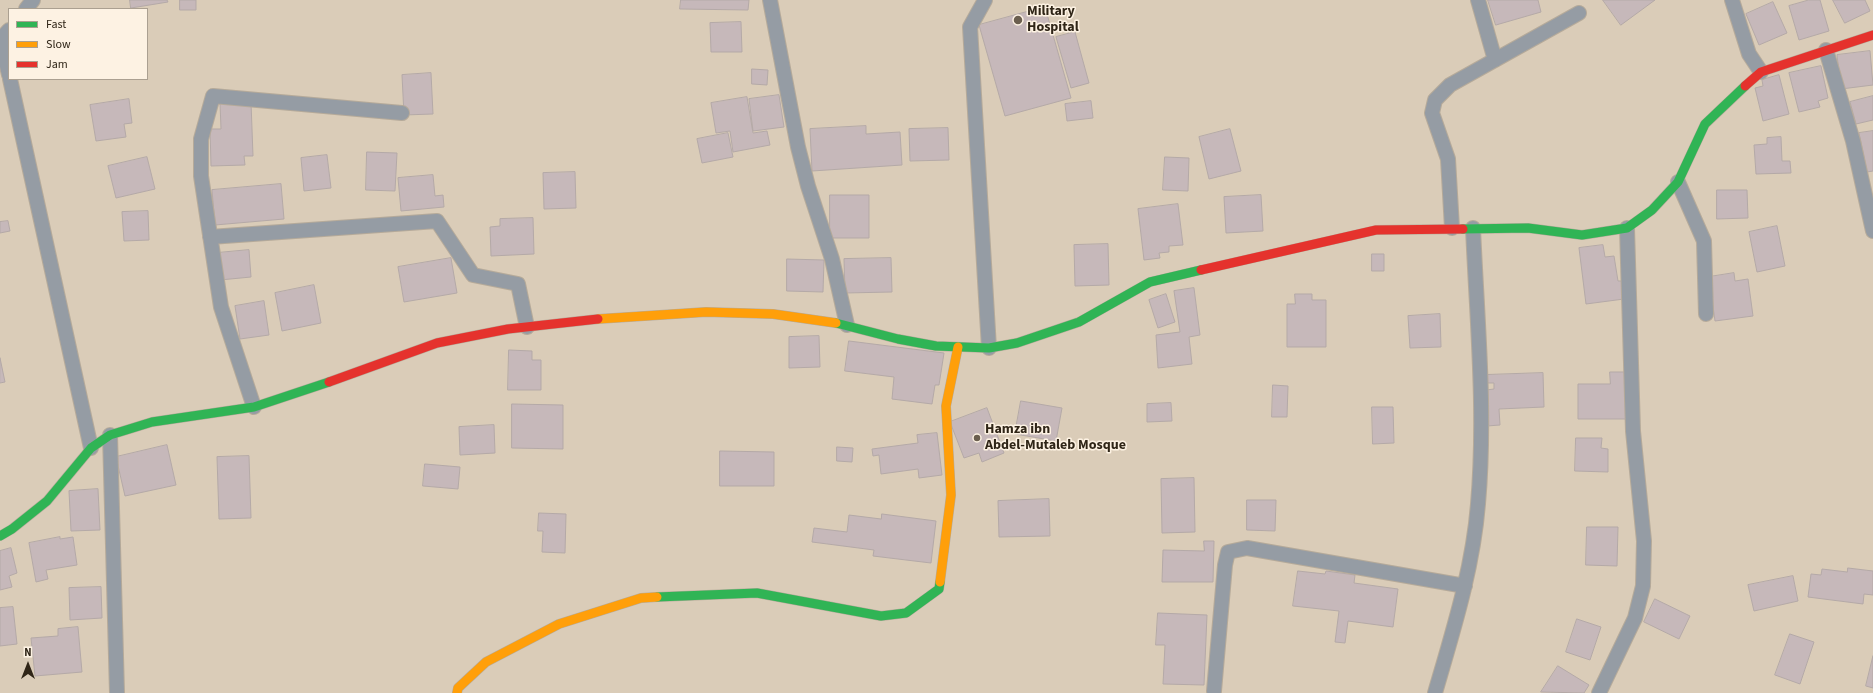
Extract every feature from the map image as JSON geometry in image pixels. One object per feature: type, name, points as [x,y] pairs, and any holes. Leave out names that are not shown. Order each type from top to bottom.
[{"type":"street","points":[[27,8],[34,0]]},
{"type":"street","points":[[770,0],[798,147],[808,186],[832,259],[847,325]]},
{"type":"street","points":[[985,0],[970,28],[989,348]]},
{"type":"street","points":[[1478,0],[1495,60]]},
{"type":"street","points":[[1732,0],[1749,54],[1761,72]]},
{"type":"street","points":[[1452,228],[1448,159],[1432,113],[1435,100],[1450,85],[1579,13]]},
{"type":"street","points":[[8,31],[1,39],[8,70]]},
{"type":"street","points":[[0,536],[12,529],[47,501],[91,448],[110,435],[152,422],[254,407],[293,395],[437,343],[527,327],[613,317],[706,312],[773,314],[847,325],[898,339],[936,346],[989,348],[1017,342],[1079,322],[1150,282],[1376,230],[1528,228],[1582,235],[1626,228],[1652,210],[1678,182],[1705,124],[1761,72],[1873,35]]},
{"type":"street","points":[[1826,50],[1853,141],[1873,231]]},
{"type":"street","points":[[10,80],[91,448]]},
{"type":"street","points":[[254,407],[221,307],[210,237],[202,176],[201,139],[213,96],[402,113]]},
{"type":"street","points":[[1678,182],[1704,241],[1706,314]]},
{"type":"street","points":[[210,237],[437,221],[473,275],[518,284],[527,327]]},
{"type":"street","points":[[1435,693],[1465,586],[1478,505],[1482,426],[1473,228]]},
{"type":"street","points":[[1599,693],[1635,618],[1643,586],[1644,541],[1633,431],[1626,228]]},
{"type":"street","points":[[457,693],[458,688],[486,662],[559,624],[641,598],[757,593],[881,616],[906,613],[939,589],[951,495],[946,406],[958,347]]},
{"type":"street","points":[[110,435],[117,693]]},
{"type":"street","points":[[1214,691],[1225,565],[1228,552],[1247,548],[1465,586]]},
{"type":"building","points":[[130,0],[167,0],[168,2],[131,8]]},
{"type":"building","points":[[180,0],[196,0],[196,10],[180,10]]},
{"type":"building","points":[[681,0],[749,0],[748,10],[680,9]]},
{"type":"building","points":[[1488,0],[1538,0],[1541,12],[1496,25]]},
{"type":"building","points":[[1603,0],[1655,0],[1621,25]]},
{"type":"building","points":[[1809,0],[1820,0],[1829,31],[1799,40],[1789,6]]},
{"type":"building","points":[[1833,0],[1865,0],[1870,11],[1845,23]]},
{"type":"building","points":[[1773,2],[1787,33],[1759,45],[1746,14]]},
{"type":"building","points":[[1045,7],[1071,98],[1005,116],[979,25]]},
{"type":"building","points":[[741,22],[742,52],[711,52],[710,23]]},
{"type":"building","points":[[1075,32],[1089,83],[1071,88],[1056,37]]},
{"type":"building","points":[[1870,51],[1873,85],[1841,89],[1837,55]]},
{"type":"building","points":[[1821,66],[1828,98],[1818,101],[1820,107],[1799,112],[1789,73]]},
{"type":"building","points":[[752,69],[768,70],[767,85],[752,84]]},
{"type":"building","points":[[431,73],[433,114],[404,115],[402,75]]},
{"type":"building","points":[[1779,75],[1789,114],[1763,121],[1755,88],[1763,86],[1762,80]]},
{"type":"building","points":[[779,95],[784,127],[753,131],[749,99]]},
{"type":"building","points":[[1873,96],[1873,120],[1856,124],[1850,102]]},
{"type":"building","points":[[747,97],[753,133],[767,131],[770,145],[733,152],[730,131],[716,133],[711,103]]},
{"type":"building","points":[[129,99],[132,123],[124,124],[126,137],[96,141],[90,105]]},
{"type":"building","points":[[1091,101],[1093,118],[1067,121],[1065,104]]},
{"type":"building","points":[[251,102],[253,156],[244,156],[245,165],[211,166],[210,129],[221,129],[220,103]]},
{"type":"building","points":[[866,126],[866,134],[900,132],[902,165],[812,171],[810,129]]},
{"type":"building","points":[[948,128],[949,160],[910,161],[909,129]]},
{"type":"building","points":[[1230,129],[1241,171],[1209,179],[1199,137]]},
{"type":"building","points":[[1873,131],[1873,171],[1867,172],[1859,133]]},
{"type":"building","points":[[728,133],[733,157],[702,163],[697,139]]},
{"type":"building","points":[[1781,137],[1782,161],[1790,161],[1791,173],[1756,174],[1754,145],[1767,144],[1767,138]]},
{"type":"building","points":[[367,152],[397,153],[395,191],[366,190]]},
{"type":"building","points":[[327,155],[331,188],[304,191],[301,158]]},
{"type":"building","points":[[147,157],[155,189],[116,198],[108,166]]},
{"type":"building","points":[[1165,157],[1189,158],[1188,191],[1163,190]]},
{"type":"building","points":[[575,172],[576,208],[544,209],[543,173]]},
{"type":"building","points":[[433,175],[435,196],[443,195],[444,207],[401,211],[398,178]]},
{"type":"building","points":[[281,184],[284,219],[215,225],[212,190]]},
{"type":"building","points":[[1717,190],[1747,190],[1748,218],[1717,219]]},
{"type":"building","points":[[830,195],[869,195],[869,238],[830,238]]},
{"type":"building","points":[[1261,195],[1263,231],[1226,233],[1224,197]]},
{"type":"building","points":[[1178,204],[1183,245],[1169,246],[1169,252],[1159,253],[1160,258],[1144,260],[1138,209]]},
{"type":"building","points":[[148,211],[149,240],[124,241],[122,212]]},
{"type":"building","points":[[533,218],[534,254],[491,256],[490,227],[500,226],[500,219]]},
{"type":"building","points":[[8,221],[10,231],[0,233],[0,222]]},
{"type":"building","points":[[1777,226],[1785,266],[1757,272],[1749,232]]},
{"type":"building","points":[[1108,244],[1109,285],[1075,286],[1074,245]]},
{"type":"building","points":[[1603,245],[1605,257],[1614,256],[1618,281],[1622,281],[1624,299],[1586,304],[1579,248]]},
{"type":"building","points":[[249,250],[251,277],[220,280],[217,253]]},
{"type":"building","points":[[1372,254],[1384,254],[1384,271],[1372,271]]},
{"type":"building","points":[[451,258],[457,293],[404,302],[398,267]]},
{"type":"building","points":[[891,258],[892,292],[845,293],[844,259]]},
{"type":"building","points":[[787,259],[824,260],[823,292],[787,291]]},
{"type":"building","points":[[1734,273],[1735,281],[1748,279],[1753,316],[1715,321],[1709,277]]},
{"type":"building","points":[[314,285],[321,323],[282,331],[275,293]]},
{"type":"building","points":[[1194,288],[1200,335],[1189,337],[1192,364],[1158,368],[1156,335],[1180,332],[1174,291]]},
{"type":"building","points":[[1166,294],[1175,322],[1158,328],[1149,300]]},
{"type":"building","points":[[1295,294],[1312,294],[1312,300],[1326,300],[1326,347],[1287,347],[1287,304],[1295,304]]},
{"type":"building","points":[[264,301],[269,335],[240,339],[235,306]]},
{"type":"building","points":[[1440,314],[1441,347],[1410,348],[1408,316]]},
{"type":"building","points":[[819,336],[820,367],[789,368],[789,337]]},
{"type":"building","points":[[849,341],[944,353],[939,385],[935,385],[932,404],[892,399],[894,377],[845,371]]},
{"type":"building","points":[[509,350],[532,351],[532,360],[541,360],[541,390],[508,390]]},
{"type":"building","points":[[0,358],[5,382],[0,383]]},
{"type":"building","points":[[1610,372],[1627,372],[1627,419],[1578,419],[1578,384],[1610,384]]},
{"type":"building","points":[[1543,373],[1544,407],[1499,409],[1500,425],[1487,426],[1486,390],[1494,389],[1494,383],[1485,383],[1485,375]]},
{"type":"building","points":[[1273,385],[1288,386],[1287,417],[1272,417]]},
{"type":"building","points":[[1021,401],[1062,408],[1056,441],[1015,434]]},
{"type":"building","points":[[1171,403],[1172,421],[1147,422],[1147,404]]},
{"type":"building","points":[[512,404],[563,405],[563,449],[512,448]]},
{"type":"building","points":[[1372,407],[1393,407],[1394,443],[1373,444]]},
{"type":"building","name":"Hamza ibn Abdel-Mutaleb Mosque","points":[[987,408],[1004,453],[982,462],[979,453],[964,458],[950,422]]},
{"type":"building","points":[[494,425],[495,453],[460,455],[459,427]]},
{"type":"building","points":[[937,433],[942,475],[919,478],[918,469],[881,474],[879,455],[873,456],[872,449],[918,443],[917,435]]},
{"type":"building","points":[[1576,438],[1602,438],[1601,448],[1608,449],[1608,472],[1575,471]]},
{"type":"building","points":[[167,445],[176,485],[125,496],[116,457]]},
{"type":"building","points":[[837,447],[853,448],[852,462],[837,461]]},
{"type":"building","points":[[720,451],[774,452],[774,486],[720,486]]},
{"type":"building","points":[[249,456],[251,518],[219,519],[217,457]]},
{"type":"building","points":[[425,464],[460,467],[458,489],[423,486]]},
{"type":"building","points":[[1194,478],[1195,532],[1162,533],[1161,479]]},
{"type":"building","points":[[98,489],[100,530],[71,531],[69,491]]},
{"type":"building","points":[[1049,499],[1050,536],[999,537],[998,501]]},
{"type":"building","points":[[1247,500],[1276,500],[1275,531],[1247,530]]},
{"type":"building","points":[[539,513],[566,514],[565,553],[542,552],[543,531],[538,531]]},
{"type":"building","points":[[882,514],[936,521],[931,563],[873,556],[874,550],[812,542],[814,528],[847,532],[849,515],[881,519]]},
{"type":"building","points":[[1587,527],[1618,527],[1617,566],[1586,565]]},
{"type":"building","points":[[60,537],[60,539],[73,537],[77,565],[46,570],[48,579],[36,582],[29,543]]},
{"type":"building","points":[[1204,541],[1214,541],[1213,582],[1162,582],[1163,550],[1204,551]]},
{"type":"building","points":[[11,548],[17,573],[9,576],[12,587],[0,590],[0,551]]},
{"type":"building","points":[[1848,568],[1873,571],[1873,595],[1864,594],[1863,604],[1808,597],[1811,574],[1821,575],[1822,569],[1847,572]]},
{"type":"building","points":[[1298,571],[1325,574],[1326,571],[1355,575],[1354,583],[1398,589],[1393,627],[1348,621],[1345,643],[1335,642],[1339,611],[1293,606]]},
{"type":"building","points":[[1793,576],[1798,601],[1754,611],[1748,585]]},
{"type":"building","points":[[101,587],[102,618],[70,620],[69,588]]},
{"type":"building","points":[[1655,599],[1690,616],[1679,639],[1644,622]]},
{"type":"building","points":[[13,607],[17,644],[0,646],[0,608]]},
{"type":"building","points":[[1158,613],[1207,615],[1204,685],[1163,684],[1165,645],[1156,645]]},
{"type":"building","points":[[1577,619],[1601,627],[1590,660],[1566,652]]},
{"type":"building","points":[[78,627],[82,672],[35,676],[31,638],[58,636],[58,629]]},
{"type":"building","points":[[1790,634],[1814,642],[1800,684],[1775,675]]},
{"type":"building","points":[[1873,656],[1873,688],[1866,686]]},
{"type":"building","points":[[1558,666],[1589,685],[1584,693],[1541,692]]},
{"type":"traffic: fast","points":[[1463,229],[1528,228],[1582,235],[1627,228],[1652,210],[1678,182],[1705,124],[1745,86]]},
{"type":"traffic: fast","points":[[836,323],[898,339],[936,346],[989,348],[1017,343],[1079,322],[1150,282],[1201,270]]},
{"type":"traffic: fast","points":[[0,536],[12,529],[47,501],[91,448],[110,435],[152,422],[254,407],[329,382]]},
{"type":"traffic: fast","points":[[657,597],[757,593],[881,616],[906,613],[939,589],[940,582]]},
{"type":"traffic: slow","points":[[598,319],[706,312],[773,314],[836,323]]},
{"type":"traffic: slow","points":[[940,582],[951,495],[946,406],[958,347]]},
{"type":"traffic: slow","points":[[457,693],[458,688],[486,662],[559,624],[641,598],[657,597]]},
{"type":"traffic: jam","points":[[1745,86],[1761,72],[1873,35]]},
{"type":"traffic: jam","points":[[1201,270],[1376,230],[1463,229]]},
{"type":"traffic: jam","points":[[329,382],[437,343],[508,329],[598,319]]},
{"type":"place","name":"Military Hospital","points":[[1018,20]]},
{"type":"place","name":"Hamza ibn Abdel-Mutaleb Mosque","points":[[977,438]]}]
